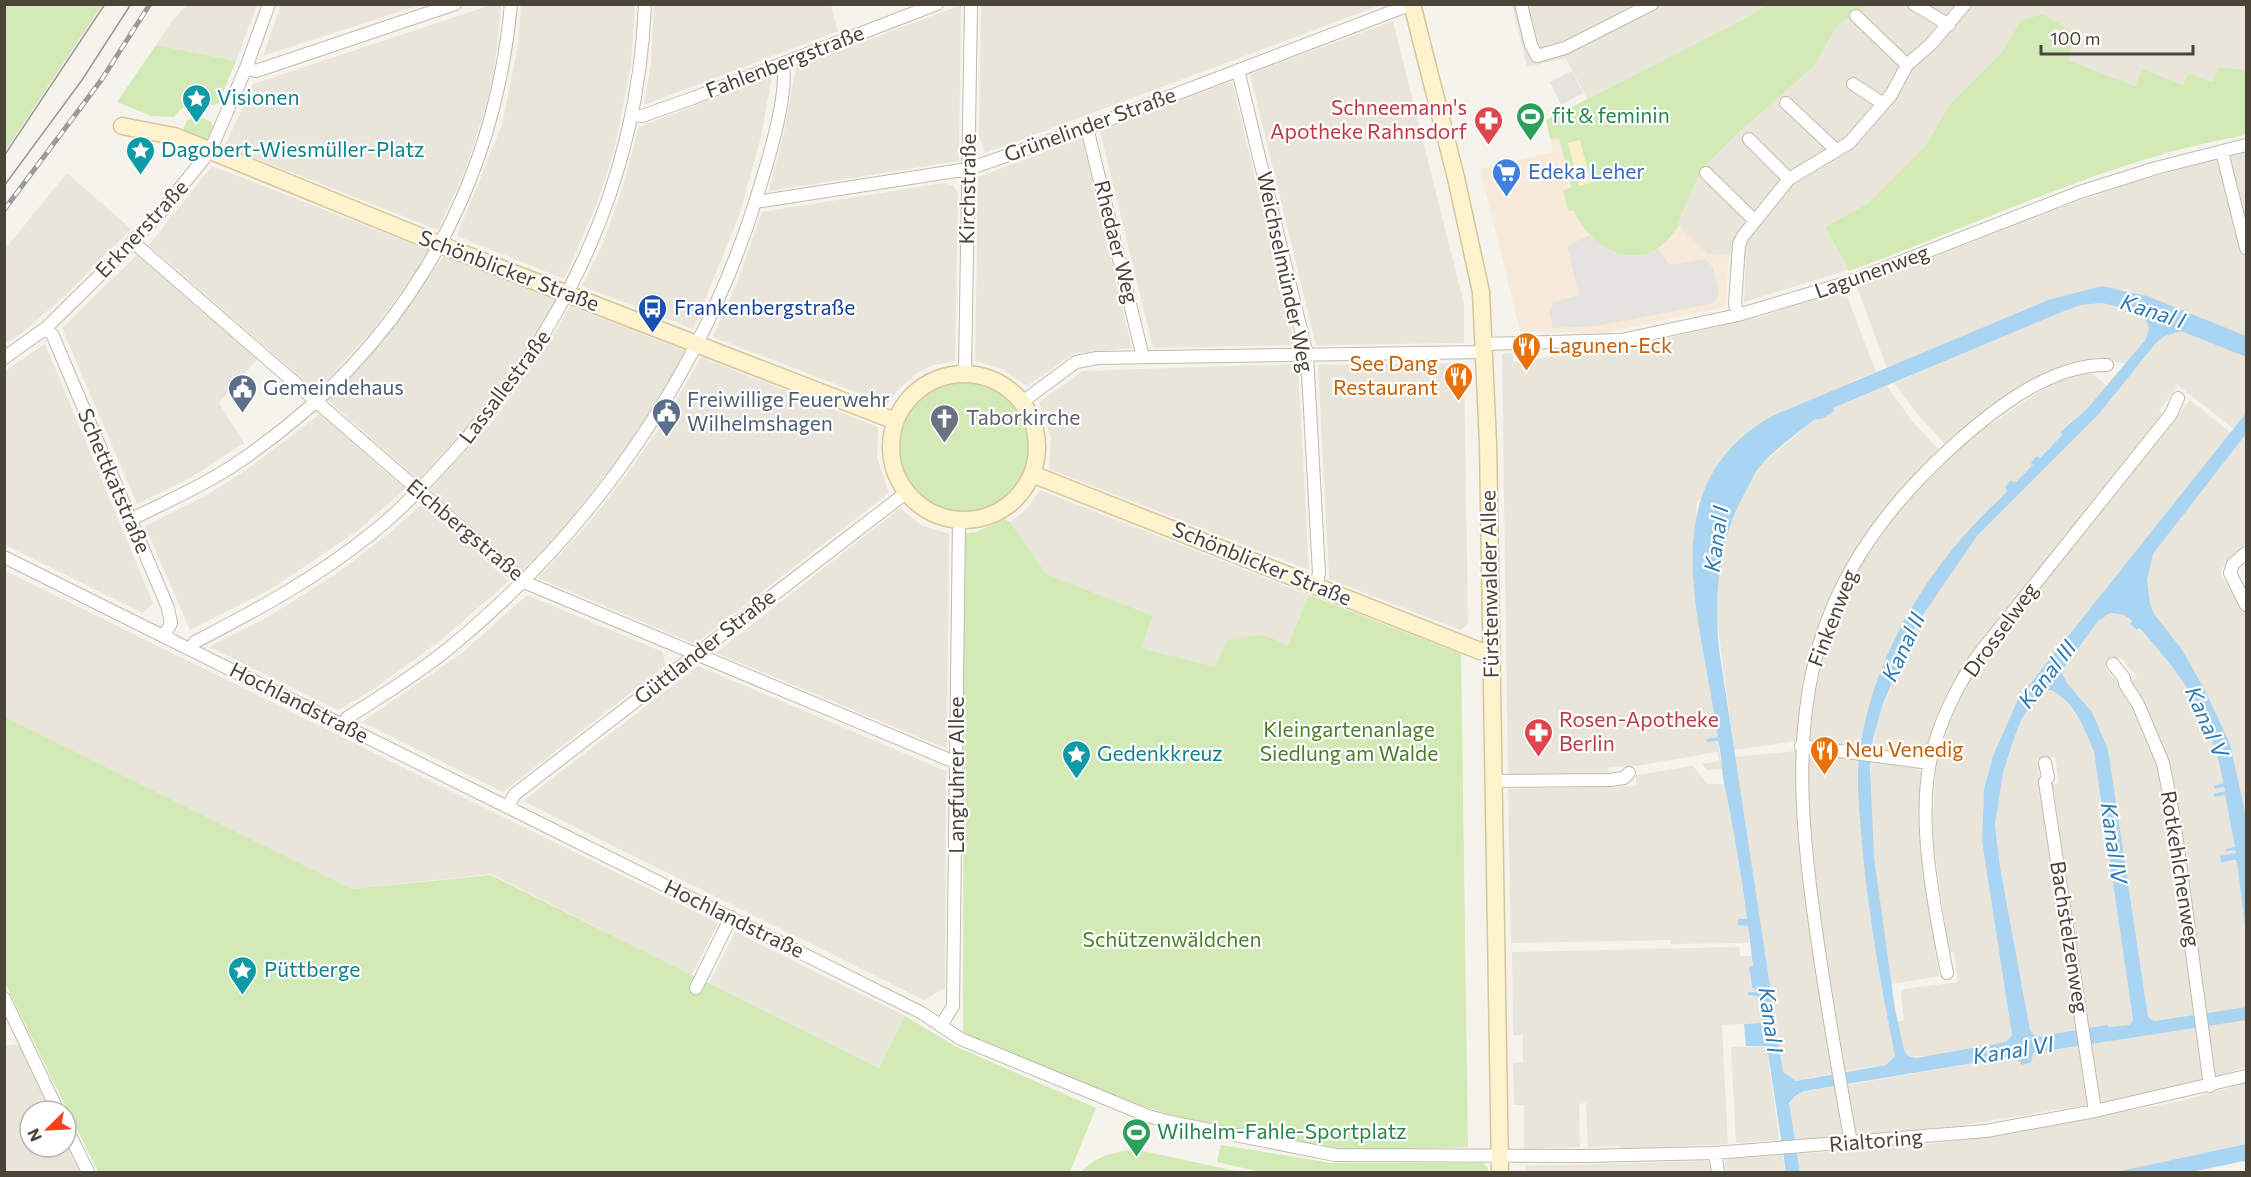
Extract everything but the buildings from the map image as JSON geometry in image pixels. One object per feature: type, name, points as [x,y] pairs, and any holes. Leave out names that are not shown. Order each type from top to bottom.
[{"type":"street","name":"Erknerstraße","points":[[4,358],[46,328],[133,242],[210,151],[246,68],[269,4]]},
{"type":"street","points":[[246,68],[256,71],[455,4]]},
{"type":"street","points":[[130,520],[230,468],[316,400],[378,333],[412,291],[441,245],[470,184],[492,118],[507,50],[511,4]]},
{"type":"street","name":"Lassallestraße","points":[[191,649],[195,642],[315,576],[371,534],[419,491],[511,384],[547,332],[599,226],[632,114],[641,64],[645,4]]},
{"type":"street","name":"Fahlenbergstraße","points":[[632,114],[642,116],[937,4]]},
{"type":"street","name":"Kirchstraße","points":[[965,373],[971,4]]},
{"type":"street","name":"Grünelinder Straße","points":[[756,200],[763,201],[968,169],[1087,128],[1412,4]]},
{"type":"street","name":"Fürstenwalder Allee","points":[[1412,4],[1468,230],[1481,292],[1485,348],[1499,1165]]},
{"type":"street","points":[[1521,4],[1531,45],[1537,56],[1565,48],[1652,4]]},
{"type":"street","points":[[1914,4],[1948,26]]},
{"type":"street","points":[[1738,315],[1735,304],[1739,244],[1755,221],[1789,179],[1849,143],[1878,113],[1882,103],[1892,95],[1907,64],[1915,60],[1948,26],[1965,4]]},
{"type":"street","points":[[1856,16],[1907,64]]},
{"type":"street","points":[[343,725],[347,718],[447,650],[524,582],[571,531],[616,474],[661,408],[698,345],[725,285],[756,200],[783,91],[782,64]]},
{"type":"street","name":"Weichselmünder Weg","points":[[1238,70],[1307,355],[1319,573],[1316,585]]},
{"type":"street","points":[[1852,84],[1882,103]]},
{"type":"street","points":[[1786,103],[1836,150]]},
{"type":"street","name":"Schönblicker Straße","points":[[122,126],[174,136],[441,245],[895,421]]},
{"type":"street","name":"Rhedaer Weg","points":[[1087,128],[1143,357]]},
{"type":"street","points":[[1749,139],[1789,179]]},
{"type":"street","name":"Lagunenweg","points":[[1023,402],[1076,362],[1096,358],[1307,355],[1621,340],[1738,315],[1849,282],[2080,192],[2146,171],[2247,145]]},
{"type":"street","points":[[2222,152],[2247,248]]},
{"type":"street","points":[[1706,173],[1755,221]]},
{"type":"street","name":"Eichbergstraße","points":[[133,242],[524,582],[957,763]]},
{"type":"street","name":"Schettkatstraße","points":[[46,328],[53,336],[168,608],[171,623],[164,636]]},
{"type":"street","name":"Finkenweg","points":[[1851,1143],[1806,859],[1801,746],[1810,679],[1825,627],[1854,563],[1883,519],[1946,451],[1998,410],[2063,372],[2089,366],[2107,366]]},
{"type":"street","points":[[965,373],[995,382],[1023,402],[1037,441],[1032,474],[1024,489],[997,513],[980,519],[959,521],[929,512],[907,492],[893,464],[891,437],[895,421],[903,405],[913,394],[943,377],[965,373]]},
{"type":"street","name":"Drosselweg","points":[[1947,973],[1927,838],[1930,763],[1954,696],[1974,662],[2170,414],[2178,398]]},
{"type":"street","name":"Schönblicker Straße","points":[[1032,474],[1480,651],[1491,651]]},
{"type":"street","name":"Güttlander Straße","points":[[508,806],[515,794],[907,492]]},
{"type":"street","name":"Langfuhrer Allee","points":[[941,1026],[953,1006],[959,521]]},
{"type":"street","points":[[2247,553],[2233,564],[2230,578],[2247,605]]},
{"type":"street","name":"Hochlandstraße","points":[[4,557],[922,1012],[952,1035],[1148,1116],[1335,1155],[1499,1165]]},
{"type":"street","name":"Rotkehlchenweg","points":[[2113,664],[2124,678],[2125,684],[2149,726],[2163,763],[2174,819],[2210,1086]]},
{"type":"street","points":[[1801,746],[1930,763]]},
{"type":"street","name":"Bachstelzenweg","points":[[2045,763],[2048,777],[2045,782],[2096,1111]]},
{"type":"street","points":[[1493,781],[1609,780],[1624,778],[1629,773]]},
{"type":"street","points":[[696,988],[731,918]]},
{"type":"street","points":[[4,998],[52,1099]]},
{"type":"street","name":"Rialtoring","points":[[1499,1165],[1776,1149],[1986,1131],[2096,1111],[2247,1076]]},
{"type":"street","points":[[78,1152],[88,1173]]},
{"type":"street","points":[[1714,1153],[1718,1173]]},
{"type":"shaded area","points":[[281,4],[419,5],[263,56]]},
{"type":"shaded area","points":[[981,4],[1381,5],[985,153],[979,136]]},
{"type":"shaded area","points":[[187,5],[257,5],[236,61],[156,45],[171,22]]},
{"type":"shaded area","points":[[491,5],[501,5],[495,64],[487,103],[465,171],[438,230],[225,146],[253,84]]},
{"type":"shaded area","points":[[521,5],[635,5],[631,65],[614,151],[596,206],[564,279],[457,236],[502,125],[518,45]]},
{"type":"shaded area","points":[[654,5],[831,5],[838,31],[644,105],[651,64]]},
{"type":"shaded area","points":[[961,5],[959,161],[769,191],[784,132],[796,67]]},
{"type":"shaded area","points":[[1512,5],[1766,5],[1750,16],[1587,99],[1566,58],[1527,67]]},
{"type":"shaded area","points":[[1867,5],[2246,5],[2246,70],[2218,67],[2212,82],[2184,85],[2142,70],[2135,86],[2068,60],[2077,34],[2043,14],[2021,20],[2002,52],[1950,104],[1926,145],[1867,204],[1825,227],[1848,270],[1744,302],[1746,257],[1707,254],[1676,224],[1701,170],[1737,134],[1815,65],[1837,26]]},
{"type":"shaded area","points":[[1393,21],[1464,304],[1464,343],[1316,345],[1250,74]]},
{"type":"shaded area","points":[[1572,71],[1583,93],[1561,105],[1550,82]]},
{"type":"shaded area","points":[[772,76],[761,137],[739,216],[693,329],[582,286],[602,246],[622,190],[639,127]]},
{"type":"shaded area","points":[[1232,81],[1295,345],[1153,348],[1100,131]]},
{"type":"shaded area","points":[[1559,137],[1574,211],[1589,235],[1609,250],[1623,255],[1678,226],[1707,254],[1729,256],[1725,307],[1604,333],[1520,331],[1480,169],[1553,152],[1550,139]]},
{"type":"shaded area","points":[[1082,138],[1132,348],[1074,353],[1027,386],[1002,369],[975,361],[978,177]]},
{"type":"shaded area","points":[[2246,152],[2246,231],[2227,157]]},
{"type":"shaded area","points":[[2220,158],[2246,257],[2246,336],[2125,289],[2048,300],[1887,368],[1857,287],[2067,205],[2131,183]]},
{"type":"shaded area","points":[[212,166],[428,250],[417,271],[372,331],[316,391],[149,245]]},
{"type":"shaded area","points":[[67,173],[131,229],[67,294],[22,333],[5,344],[5,249]]},
{"type":"shaded area","points":[[943,183],[954,186],[958,194],[955,361],[933,365],[917,373],[899,389],[887,404],[713,337],[737,283],[762,212]]},
{"type":"shaded area","points":[[1589,235],[1609,250],[1623,255],[1640,256],[1658,249],[1670,265],[1704,259],[1713,267],[1719,293],[1714,303],[1597,326],[1553,328],[1549,312],[1554,302],[1579,295],[1567,246]]},
{"type":"shaded area","points":[[137,255],[257,359],[219,403],[244,443],[190,478],[137,504],[62,328]]},
{"type":"shaded area","points":[[444,256],[556,300],[511,371],[471,423],[418,480],[328,400],[391,331]]},
{"type":"shaded area","points":[[1845,291],[1876,372],[1848,383],[1697,502],[1693,580],[1714,713],[1710,714],[1715,717],[1718,737],[1706,739],[1707,742],[1718,741],[1722,769],[1707,770],[1702,764],[1719,761],[1717,752],[1635,766],[1609,767],[1608,774],[1508,775],[1502,354],[1513,353],[1513,362],[1632,346],[1759,317]]},
{"type":"shaded area","points":[[2102,303],[2143,313],[2147,320],[2149,328],[2146,339],[2126,363],[2103,361],[2080,363],[1947,446],[1919,416],[1894,383],[2062,312],[2081,305]]},
{"type":"shaded area","points":[[570,306],[686,351],[665,391],[619,457],[565,527],[522,571],[430,490],[495,419],[547,346]]},
{"type":"shaded area","points":[[2181,331],[2246,357],[2246,413],[2234,429],[2175,383],[2177,387],[2159,410],[2166,416],[1987,637],[1926,754],[1922,757],[1872,751],[1877,723],[1908,640],[1938,588],[1977,536],[2099,414],[2155,344],[2165,336]]},
{"type":"shaded area","points":[[45,344],[153,603],[143,613],[5,545],[5,371]]},
{"type":"shaded area","points":[[701,357],[878,427],[877,457],[889,493],[695,644],[538,578],[589,523],[626,475],[665,420]]},
{"type":"shaded area","points":[[1464,363],[1468,624],[1460,630],[1329,579],[1318,365]]},
{"type":"shaded area","points":[[1298,364],[1309,570],[1049,469],[1051,437],[1039,402],[1083,371]]},
{"type":"shaded area","points":[[2089,371],[2107,386],[2087,409],[2060,432],[2062,435],[2039,458],[2037,456],[2032,462],[2034,465],[2016,482],[2010,481],[2005,487],[2007,489],[2004,495],[1936,571],[1917,599],[1900,630],[1871,700],[1860,750],[1811,741],[1807,734],[1817,670],[1841,601],[1867,550],[1903,505],[1968,439],[2054,382]]},
{"type":"shaded area","points":[[1887,386],[1912,421],[1941,452],[1884,512],[1809,664],[1797,741],[1734,750],[1716,612],[1719,568],[1727,533],[1739,502],[1761,465],[1815,419],[1822,419],[1833,408]]},
{"type":"shaded area","points":[[2190,400],[2231,433],[2018,699],[1993,756],[1984,789],[1982,841],[2012,1035],[2006,1042],[1933,1056],[1908,1056],[1904,1050],[1897,1022],[1904,1020],[1901,993],[1904,989],[1958,982],[1954,952],[1949,952],[1932,831],[1936,767],[1952,713],[1980,661]]},
{"type":"shaded area","points":[[320,414],[405,489],[357,531],[269,590],[190,630],[145,526],[205,496],[242,473]]},
{"type":"shaded area","points":[[2246,434],[2246,548],[2222,568],[2221,575],[2246,613],[2246,816],[2230,744],[2205,690],[2181,648],[2154,614],[2147,580],[2153,554]]},
{"type":"shaded area","points":[[1040,490],[1309,595],[1288,645],[1263,636],[1227,640],[1216,668],[1141,648],[1153,616],[1046,575],[1010,522],[1027,509]]},
{"type":"shaded area","points":[[422,504],[509,581],[441,640],[372,690],[338,710],[209,647],[268,617],[339,572],[391,532]]},
{"type":"shaded area","points":[[900,508],[921,525],[949,534],[947,749],[716,653]]},
{"type":"shaded area","points":[[4,570],[718,923],[692,975],[491,874],[352,889],[5,717]]},
{"type":"shaded area","points":[[527,595],[663,652],[665,666],[503,792],[362,722],[462,653]]},
{"type":"shaded area","points":[[2110,613],[2124,615],[2172,663],[2194,696],[2210,730],[2223,783],[2214,786],[2224,787],[2225,792],[2214,794],[2215,797],[2225,795],[2235,847],[2227,851],[2235,850],[2236,853],[2220,857],[2237,862],[2246,933],[2246,1007],[2205,1013],[2167,758],[2151,717],[2129,683],[2137,677],[2120,657],[2106,668],[2133,703],[2149,733],[2164,786],[2196,1014],[2154,1021],[2148,1017],[2108,749],[2092,712],[2067,683],[2061,672],[2101,617]]},
{"type":"shaded area","points":[[698,666],[946,771],[945,988],[924,1000],[523,801]]},
{"type":"shaded area","points":[[2051,690],[2062,695],[2083,726],[2094,752],[2133,1020],[2129,1025],[2088,1029],[2050,785],[2059,783],[2055,757],[2037,759],[2079,1030],[2036,1037],[2030,1030],[2000,867],[1995,825],[2003,773],[2021,720],[2040,691]]},
{"type":"shaded area","points":[[1796,751],[1797,776],[1835,1073],[1796,1081],[1783,1072],[1735,757]]},
{"type":"shaded area","points":[[1811,754],[1859,759],[1860,825],[1869,910],[1895,1056],[1886,1065],[1844,1071],[1828,977],[1807,812],[1807,758]]},
{"type":"shaded area","points":[[1871,761],[1913,767],[1922,772],[1940,950],[1935,951],[1939,976],[1891,984],[1874,857],[1870,806]]},
{"type":"shaded area","points":[[1693,766],[1708,784],[1725,784],[1737,846],[1747,919],[1738,920],[1738,925],[1748,926],[1749,943],[1671,944],[1671,940],[1511,943],[1508,789],[1636,786],[1636,775]]},
{"type":"shaded area","points":[[735,932],[905,1016],[879,1068],[709,984]]},
{"type":"shaded area","points":[[1739,947],[1740,956],[1751,956],[1753,966],[1749,968],[1751,988],[1756,989],[1756,992],[1748,995],[1757,995],[1762,1023],[1722,1025],[1728,1144],[1620,1149],[1620,1146],[1588,1147],[1586,1103],[1579,1104],[1580,1147],[1524,1149],[1524,1105],[1514,1105],[1513,1063],[1523,1062],[1523,1035],[1513,1035],[1512,952]]},
{"type":"shaded area","points":[[2246,1020],[2246,1067],[2218,1076],[2213,1073],[2208,1025]]},
{"type":"shaded area","points":[[2199,1027],[2204,1075],[2202,1080],[2103,1102],[2099,1099],[2090,1044]]},
{"type":"shaded area","points":[[19,1044],[44,1099],[18,1099],[18,1159],[74,1159],[80,1172],[5,1172],[5,1046]]},
{"type":"shaded area","points":[[1767,1046],[1779,1140],[1736,1143],[1731,1047]]},
{"type":"shaded area","points":[[2080,1046],[2090,1100],[2086,1105],[1958,1126],[1860,1136],[1855,1132],[1847,1085],[2016,1056],[2022,1065],[2031,1063],[2033,1053]]},
{"type":"shaded area","points":[[2246,1083],[2246,1144],[2116,1172],[1800,1172],[1797,1154],[1915,1146],[2003,1134],[2181,1101]]},
{"type":"shaded area","points":[[1837,1086],[1846,1132],[1843,1136],[1795,1140],[1789,1109],[1791,1100],[1804,1091]]},
{"type":"shaded area","points":[[1782,1155],[1786,1172],[1727,1172],[1724,1163],[1728,1159]]},
{"type":"shaded area","points":[[1708,1161],[1711,1172],[1525,1172],[1525,1166]]},
{"type":"green space","points":[[4,5],[102,5],[5,151]]},
{"type":"green space","points":[[1766,5],[1867,5],[1837,26],[1815,65],[1737,134],[1701,170],[1678,226],[1666,242],[1652,252],[1637,256],[1608,249],[1595,240],[1583,227],[1574,211],[1568,210],[1563,190],[1571,187],[1559,138],[1550,139],[1546,120],[1750,16]]},
{"type":"green space","points":[[2043,14],[2077,34],[2068,60],[2135,86],[2142,69],[2183,85],[2189,73],[2212,82],[2218,67],[2246,70],[2246,135],[2145,159],[2095,176],[1849,271],[1825,227],[1867,204],[1926,145],[1950,104],[2002,52],[2021,20]]},
{"type":"green space","points":[[156,45],[236,61],[218,104],[185,106],[174,117],[151,116],[117,102]]},
{"type":"green space","points":[[198,115],[211,122],[213,127],[207,141],[183,131],[186,121]]},
{"type":"green space","points":[[963,382],[988,387],[1010,401],[1024,423],[1029,448],[1024,473],[1010,495],[988,509],[963,514],[938,509],[916,495],[902,473],[897,448],[902,423],[916,401],[938,387]]},
{"type":"green space","name":"Kleingartenanlage Siedlung am Walde","points":[[1005,519],[1010,522],[1046,574],[1153,616],[1141,648],[1215,667],[1227,640],[1263,635],[1288,645],[1309,595],[1461,654],[1468,1147],[1331,1148],[1282,1142],[1235,1132],[1143,1106],[1053,1073],[963,1036],[964,541],[966,533],[976,532]]},
{"type":"green space","name":"Püttberge","points":[[5,717],[352,889],[491,875],[879,1068],[905,1016],[955,1046],[1096,1108],[1070,1172],[98,1172],[78,1131],[78,1099],[62,1099],[5,983]]},
{"type":"green space","points":[[1221,1145],[1332,1163],[1483,1163],[1488,1168],[1488,1172],[1261,1172],[1217,1162]]},
{"type":"green space","name":"Wilhelm-Fahle-Sportplatz","points":[[1134,1149],[1240,1172],[1081,1172],[1105,1156]]},
{"type":"sand","points":[[1580,140],[1591,183],[1579,186],[1568,143]]},
{"type":"water","points":[[2102,286],[2147,296],[2246,336],[2246,357],[2181,331],[2165,336],[2155,344],[2099,414],[1977,536],[1916,625],[1883,704],[1873,739],[1870,768],[1874,857],[1895,1009],[1904,1050],[1908,1056],[1916,1058],[2006,1042],[2012,1035],[1982,841],[1984,789],[1993,756],[2018,699],[2246,413],[2246,434],[2153,554],[2147,580],[2154,614],[2181,648],[2205,690],[2230,744],[2246,816],[2246,933],[2237,862],[2235,860],[2221,862],[2220,856],[2236,853],[2235,850],[2226,851],[2226,849],[2235,847],[2225,795],[2214,797],[2214,794],[2225,791],[2224,787],[2215,789],[2214,786],[2223,783],[2212,738],[2194,699],[2170,663],[2139,628],[2137,630],[2130,624],[2132,621],[2124,615],[2110,613],[2098,621],[2061,672],[2067,683],[2092,712],[2108,749],[2148,1017],[2154,1021],[2246,1007],[2246,1020],[2033,1053],[2031,1063],[2022,1065],[2016,1056],[1804,1091],[1789,1103],[1800,1172],[1786,1172],[1767,1046],[1746,1046],[1744,1024],[1762,1023],[1757,996],[1748,995],[1748,992],[1756,992],[1756,989],[1752,988],[1749,967],[1753,966],[1748,926],[1738,925],[1738,919],[1747,919],[1721,755],[1718,741],[1707,742],[1706,739],[1718,737],[1715,717],[1710,716],[1714,713],[1694,589],[1693,549],[1698,511],[1711,475],[1735,444],[1772,416],[2048,300]],"holes":[[[2102,303],[2143,313],[2149,328],[2146,339],[2087,409],[2060,432],[2062,435],[2040,458],[2037,456],[2031,462],[2033,465],[2016,482],[2010,481],[2005,487],[2007,490],[2004,495],[1952,550],[1908,614],[1876,683],[1859,757],[1859,800],[1868,897],[1895,1056],[1886,1065],[1796,1081],[1783,1072],[1719,649],[1718,586],[1720,566],[1730,526],[1760,466],[1815,419],[1822,419],[1834,411],[1833,408],[2062,312],[2081,305]],[[2051,690],[2072,708],[2083,725],[2094,752],[2133,1020],[2129,1025],[2108,1027],[2107,1025],[2036,1037],[2030,1030],[2000,867],[1995,825],[2003,773],[2021,720],[2040,691]]]},
{"type":"water","points":[[2246,1144],[2246,1162],[2191,1172],[2116,1172]]},
{"type":"tram line","points":[[4,156],[105,4]]},
{"type":"tram line","points":[[4,186],[82,80],[131,4]]},
{"type":"railway","points":[[4,210],[102,79],[150,4]]},
{"type":"place","name":"Visionen","points":[[196,124]]},
{"type":"place","name":"fit & feminin","points":[[1531,142]]},
{"type":"place","name":"Schneemann's Apotheke Rahnsdorf","points":[[1488,146]]},
{"type":"place","name":"Dagobert-Wiesmüller-Platz","points":[[140,176]]},
{"type":"place","name":"Edeka Leher","points":[[1507,198]]},
{"type":"place","name":"Frankenbergstraße","points":[[653,334]]},
{"type":"place","name":"Lagunen-Eck","points":[[1527,372]]},
{"type":"place","name":"See Dang Restaurant","points":[[1459,402]]},
{"type":"place","name":"Gemeindehaus","points":[[242,414]]},
{"type":"place","name":"Freiwillige Feuerwehr Wilhelmshagen","points":[[666,438]]},
{"type":"place","name":"Taborkirche","points":[[945,444]]},
{"type":"place","name":"Rosen-Apotheke Berlin","points":[[1538,758]]},
{"type":"place","name":"Neu Venedig","points":[[1824,776]]},
{"type":"place","name":"Gedenkkreuz","points":[[1076,780]]},
{"type":"place","name":"Püttberge","points":[[243,996]]},
{"type":"place","name":"Wilhelm-Fahle-Sportplatz","points":[[1136,1158]]},
{"type":"water label","name":"Kanal I","points":[[2153,311]]},
{"type":"water label","name":"Kanal I","points":[[1716,539]]},
{"type":"water label","name":"Kanal II","points":[[1903,647]]},
{"type":"water label","name":"Kanal III","points":[[2047,674]]},
{"type":"water label","name":"Kanal V","points":[[2207,722]]},
{"type":"water label","name":"Kanal IV","points":[[2114,843]]},
{"type":"water label","name":"Kanal I","points":[[1771,1020]]},
{"type":"water label","name":"Kanal VI","points":[[2013,1050]]},
{"type":"park label","name":"Schützenwäldchen","points":[[1172,940]]}]
